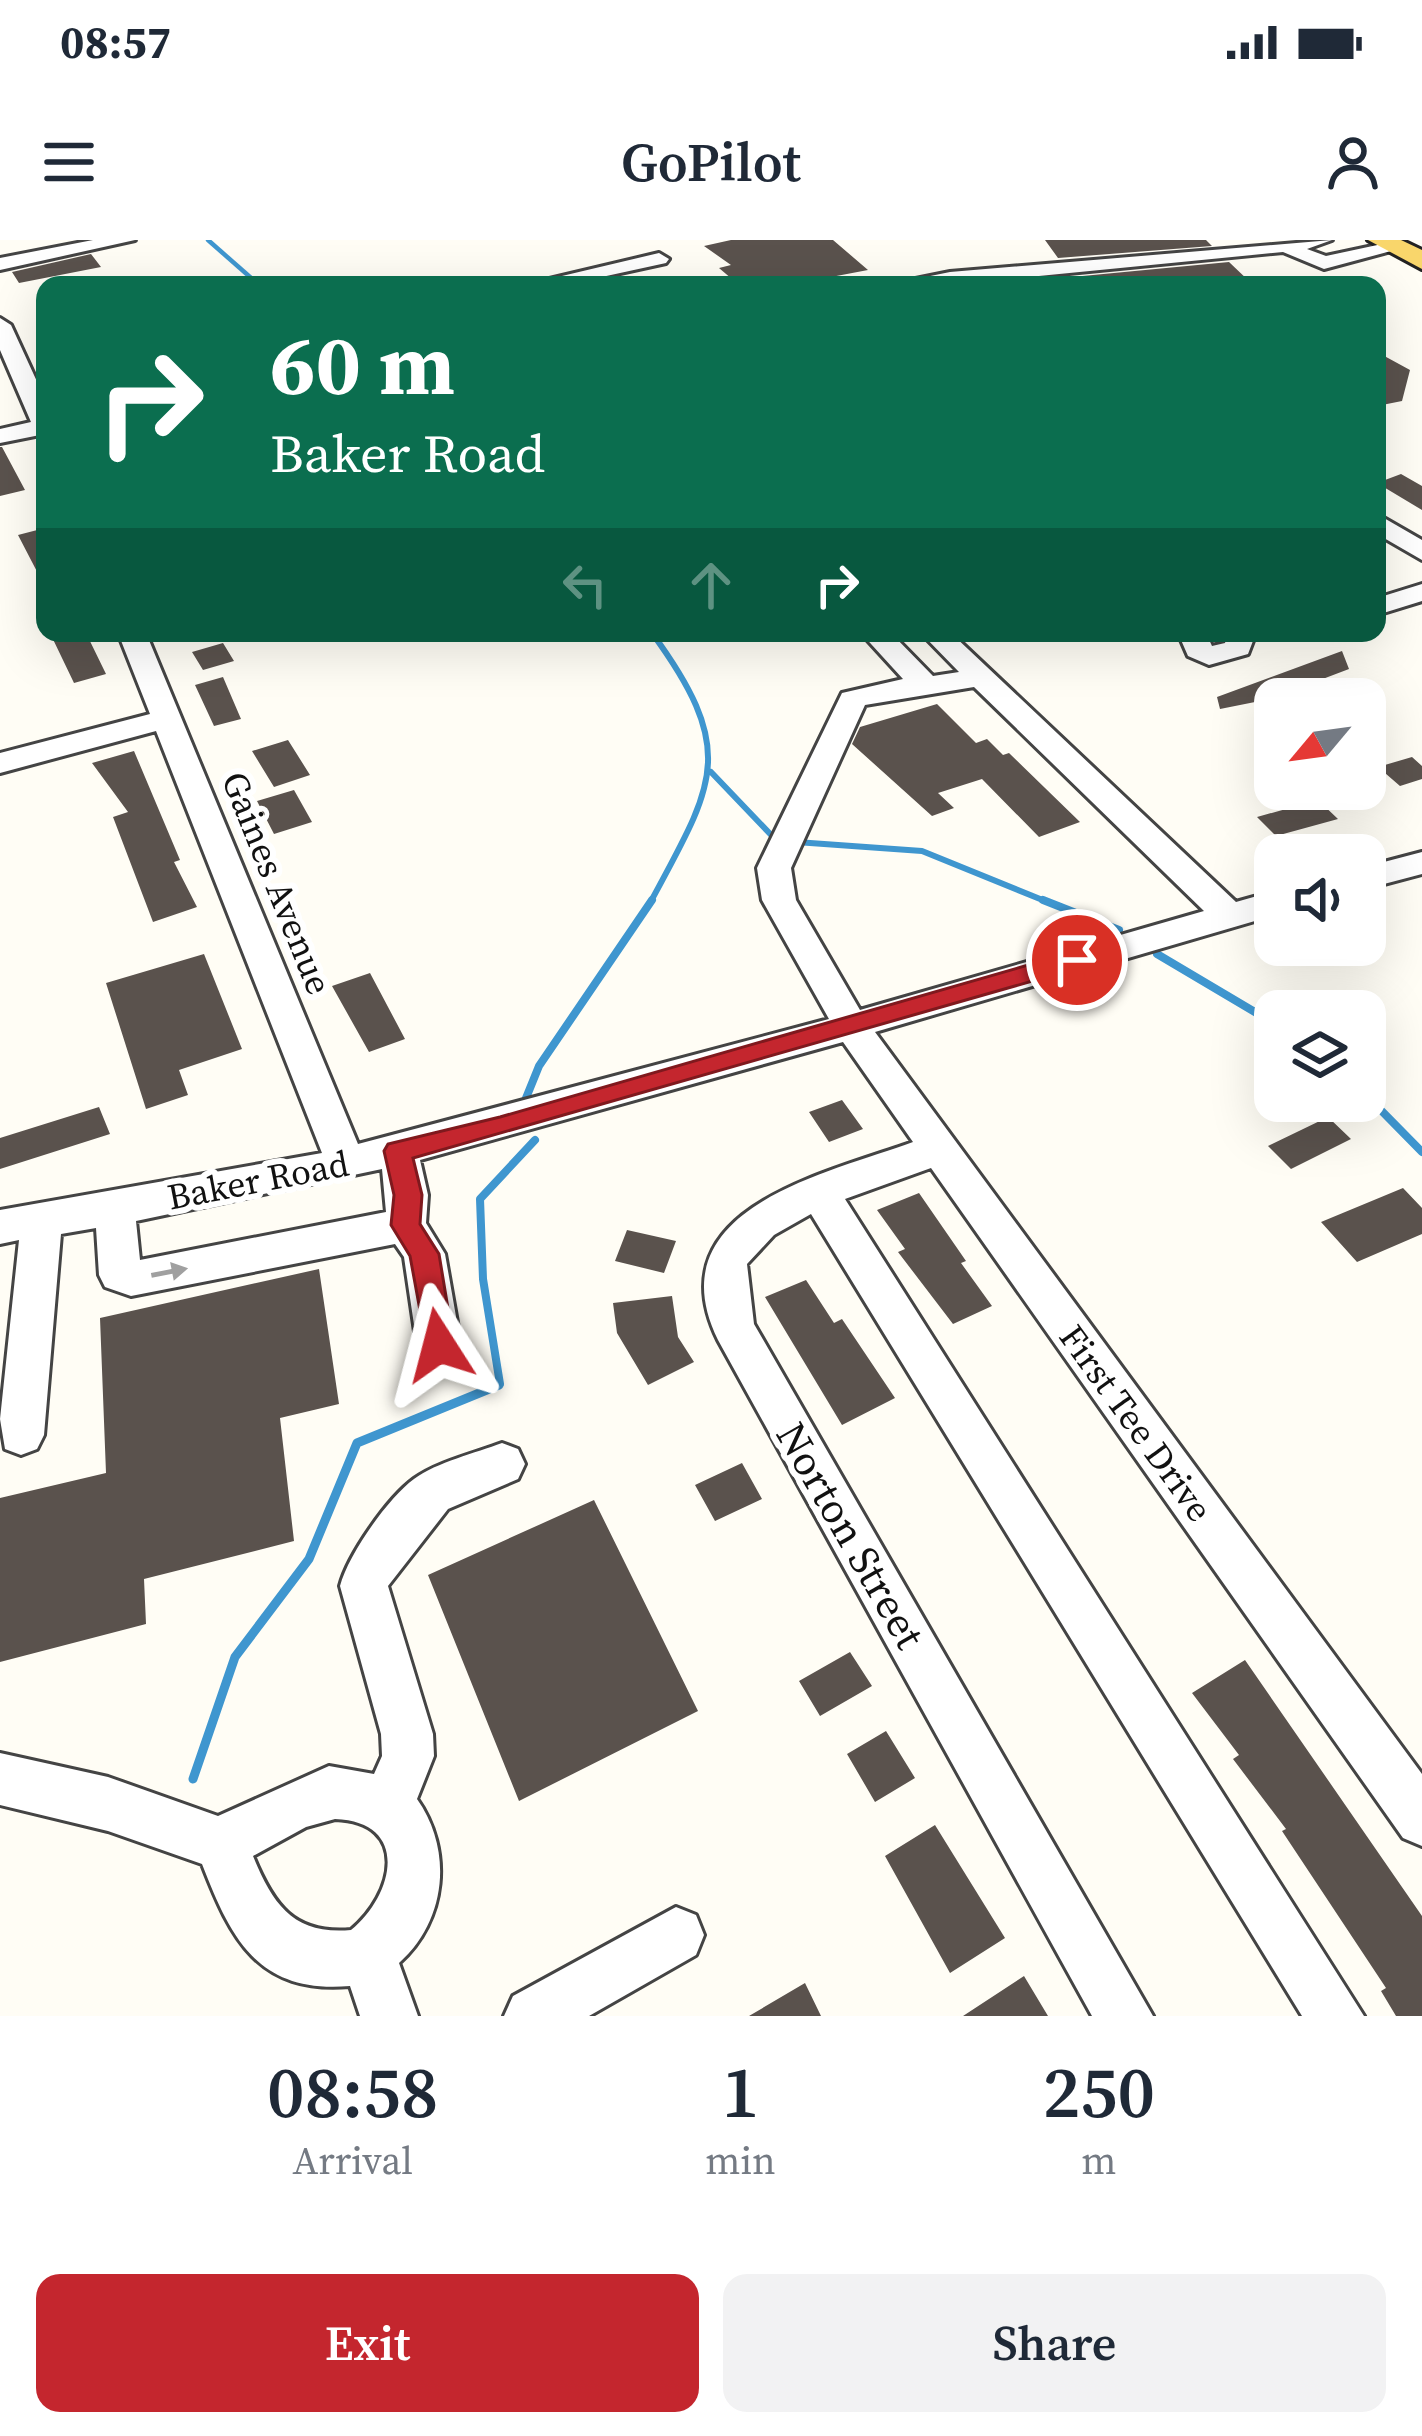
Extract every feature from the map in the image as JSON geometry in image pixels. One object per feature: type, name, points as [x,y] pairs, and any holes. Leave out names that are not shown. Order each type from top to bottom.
[{"type":"main road","points":[[1388,244],[1422,261]]},
{"type":"street","points":[[0,264],[124,240]]},
{"type":"street","points":[[556,276],[586,263],[665,266],[638,240]]},
{"type":"street","points":[[989,276],[1322,240]]},
{"type":"street","points":[[1286,247],[1324,263],[1388,244]]},
{"type":"street","points":[[0,325],[36,406]]},
{"type":"street","points":[[0,436],[36,428]]},
{"type":"street","points":[[1386,528],[1422,552]]},
{"type":"street","points":[[1386,604],[1422,592]]},
{"type":"street","name":"Gaines Avenue","points":[[135,642],[346,1163]]},
{"type":"street","points":[[884,642],[929,689],[980,676]]},
{"type":"street","points":[[944,642],[1229,916]]},
{"type":"street","points":[[1195,642],[1198,650],[1210,656],[1238,648],[1240,642]]},
{"type":"street","name":"First Tee Drive","points":[[929,689],[878,690],[853,699],[775,868],[779,900],[851,1026],[1422,1819]]},
{"type":"street","points":[[0,763],[167,719]]},
{"type":"street","points":[[1386,872],[1422,863]]},
{"type":"street","name":"Baker Road","points":[[21,1224],[398,1151],[1254,909]]},
{"type":"street","name":"Norton Street","points":[[939,1150],[766,1216],[737,1241],[725,1264],[733,1327],[1124,2016]]},
{"type":"street","points":[[398,1151],[408,1195],[406,1225],[424,1254],[439,1345]]},
{"type":"street","points":[[820,1196],[1335,2016]]},
{"type":"street","points":[[115,1208],[120,1275],[131,1279],[406,1225]]},
{"type":"street","points":[[21,1224],[21,1435]]},
{"type":"street","points":[[386,1807],[408,1756],[407,1734],[364,1586],[368,1571],[431,1494],[502,1464]]},
{"type":"street","points":[[0,1779],[108,1804],[221,1844],[289,1807],[334,1791],[386,1807],[406,1826],[416,1853],[411,1895],[397,1927],[367,1952],[345,1960],[304,1956],[269,1940],[249,1912],[221,1844]]},
{"type":"street","points":[[533,2016],[676,1935]]},
{"type":"street","points":[[367,1952],[389,2016]]},
{"type":"building","points":[[731,240],[833,240],[868,270],[836,276],[728,276],[719,268],[731,265],[704,246]]},
{"type":"building","points":[[1045,240],[1206,240],[1212,246],[1058,258]]},
{"type":"building","points":[[91,254],[101,267],[36,276],[19,283],[12,272]]},
{"type":"building","points":[[1229,262],[1244,276],[1082,276]]},
{"type":"building","points":[[1386,357],[1410,370],[1402,401],[1386,404]]},
{"type":"building","points":[[2,447],[25,490],[0,496]]},
{"type":"building","points":[[1401,474],[1422,486],[1422,510],[1386,488],[1386,480]]},
{"type":"building","points":[[36,530],[36,570],[18,535]]},
{"type":"building","points":[[54,642],[90,642],[106,674],[74,683]]},
{"type":"building","points":[[223,643],[234,661],[203,670],[192,652]]},
{"type":"building","points":[[1342,651],[1349,669],[1325,678],[1269,678]]},
{"type":"building","points":[[223,677],[241,719],[214,726],[195,685]]},
{"type":"building","points":[[1254,683],[1254,702],[1220,709],[1217,697]]},
{"type":"building","points":[[937,704],[976,743],[987,739],[1003,755],[1009,753],[1080,822],[1039,837],[982,779],[938,793],[954,808],[932,816],[852,744],[860,727]]},
{"type":"building","points":[[288,740],[310,775],[274,787],[252,751]]},
{"type":"building","points":[[134,751],[180,860],[174,862],[197,907],[153,922],[113,817],[128,812],[92,763]]},
{"type":"building","points":[[1412,757],[1422,766],[1422,779],[1400,786],[1386,774],[1386,765]]},
{"type":"building","points":[[294,790],[312,822],[274,834],[257,801]]},
{"type":"building","points":[[1282,810],[1329,810],[1338,819],[1274,834],[1257,817]]},
{"type":"building","points":[[204,954],[242,1049],[179,1070],[188,1095],[146,1109],[106,983]]},
{"type":"building","points":[[370,973],[405,1039],[369,1052],[332,986]]},
{"type":"building","points":[[842,1100],[863,1129],[829,1142],[809,1112]]},
{"type":"building","points":[[99,1107],[110,1134],[0,1169],[0,1138]]},
{"type":"building","points":[[1318,1122],[1333,1122],[1351,1139],[1291,1169],[1268,1146]]},
{"type":"building","points":[[1403,1188],[1422,1208],[1422,1234],[1357,1262],[1321,1222]]},
{"type":"building","points":[[919,1193],[992,1306],[953,1324],[898,1252],[905,1249],[877,1210]]},
{"type":"building","points":[[627,1230],[676,1241],[664,1273],[615,1261]]},
{"type":"building","points":[[319,1269],[339,1404],[280,1418],[294,1541],[144,1579],[146,1624],[0,1662],[0,1498],[106,1473],[100,1318]]},
{"type":"building","points":[[806,1280],[834,1323],[842,1319],[895,1398],[842,1425],[765,1297]]},
{"type":"building","points":[[672,1296],[678,1337],[694,1362],[648,1385],[617,1333],[613,1303]]},
{"type":"building","points":[[742,1463],[762,1499],[715,1521],[695,1485]]},
{"type":"building","points":[[594,1500],[698,1711],[519,1801],[428,1575]]},
{"type":"building","points":[[850,1652],[872,1686],[820,1716],[799,1681]]},
{"type":"building","points":[[1245,1660],[1422,1916],[1422,2016],[1396,2016],[1381,1991],[1386,1988],[1282,1831],[1286,1829],[1233,1759],[1239,1755],[1192,1693]]},
{"type":"building","points":[[886,1731],[915,1778],[875,1802],[847,1754]]},
{"type":"building","points":[[935,1825],[1005,1938],[950,1973],[885,1856]]},
{"type":"building","points":[[1024,1976],[1048,2016],[963,2016]]},
{"type":"building","points":[[805,1983],[821,2016],[749,2016]]},
{"type":"waterway","points":[[208,240],[249,276]]},
{"type":"waterway","points":[[650,903],[690,827],[708,768],[697,709],[658,642]]},
{"type":"waterway","points":[[711,772],[775,839]]},
{"type":"waterway","points":[[796,842],[922,851],[1050,903]]},
{"type":"waterway","points":[[1043,900],[1119,930]]},
{"type":"waterway","points":[[524,1103],[539,1066],[650,903]]},
{"type":"waterway","points":[[1157,954],[1254,1012]]},
{"type":"waterway","points":[[1386,1115],[1422,1152]]},
{"type":"waterway","points":[[491,1388],[500,1384],[483,1279],[480,1199],[535,1140]]},
{"type":"waterway","points":[[193,1779],[235,1657],[309,1559],[357,1443],[499,1385]]},
{"type":"route","points":[[439,1345],[424,1254],[406,1225],[408,1195],[398,1151],[500,1127],[1077,960]]}]
